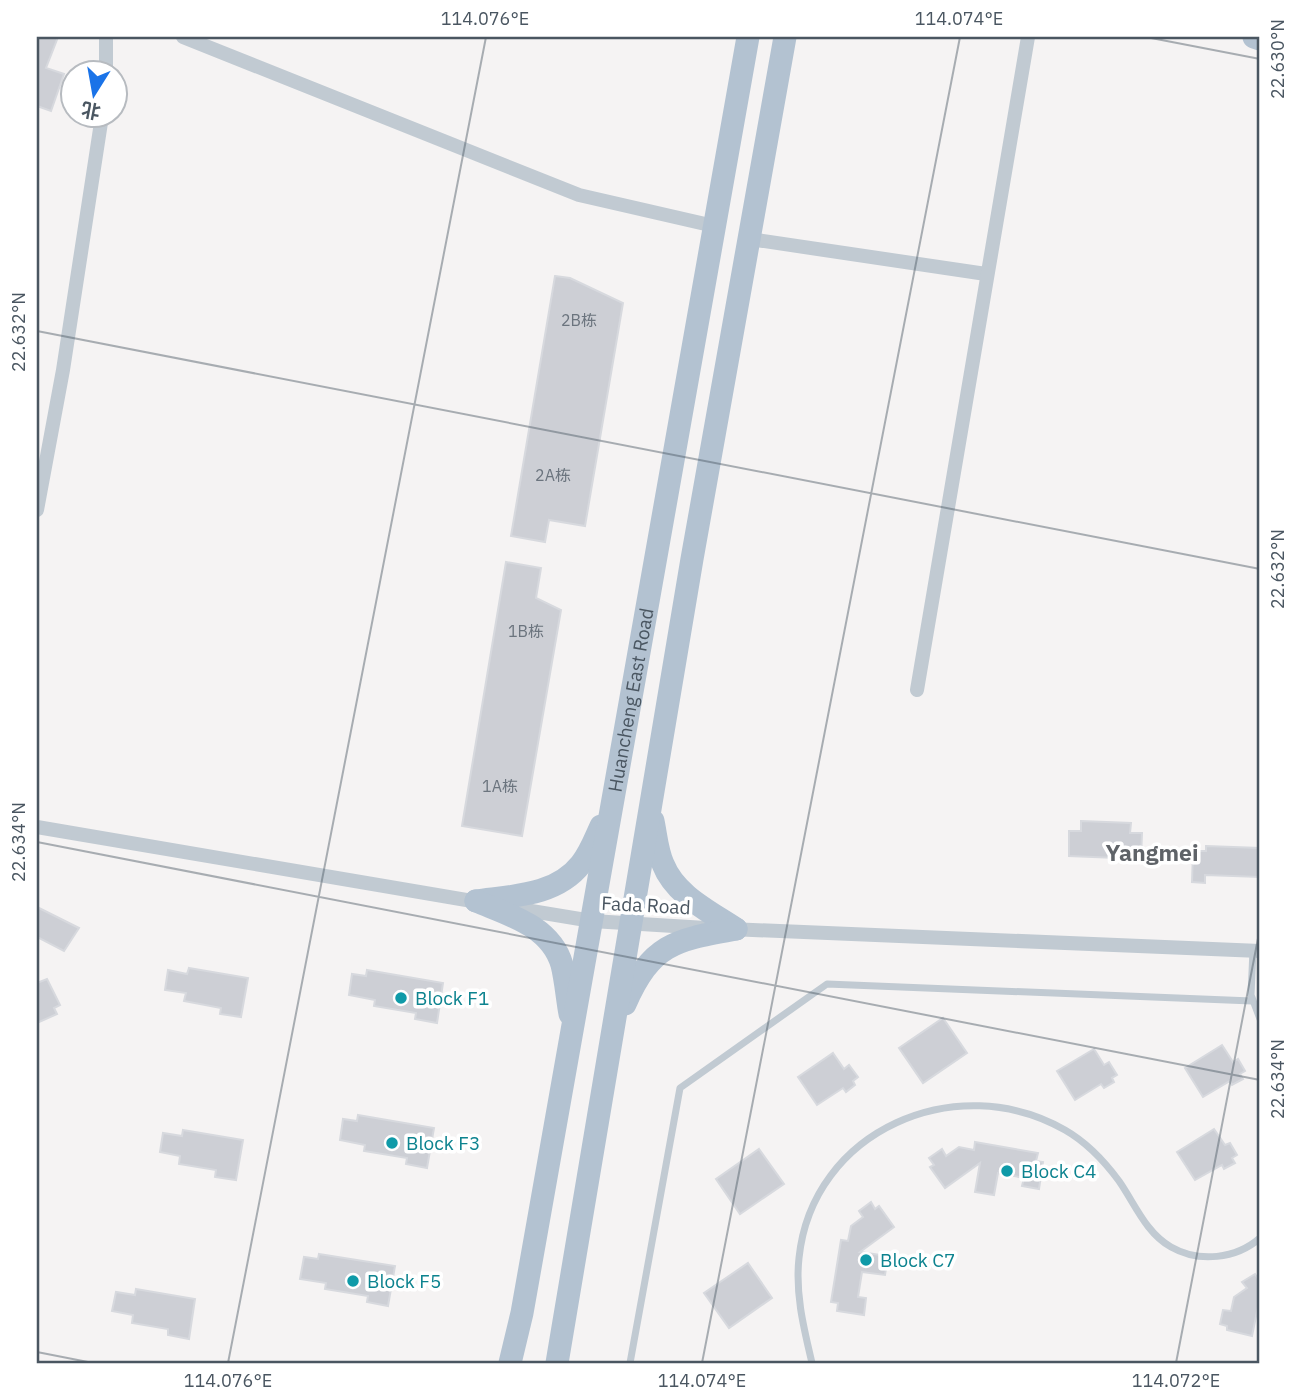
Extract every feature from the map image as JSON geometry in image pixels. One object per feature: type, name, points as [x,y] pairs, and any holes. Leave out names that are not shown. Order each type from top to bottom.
[{"type":"main road","name":"Huancheng East Road","points":[[510,1363],[522,1313],[593,921],[748,37]]},
{"type":"main road","name":"Huancheng East Road","points":[[557,1363],[692,559],[785,37]]},
{"type":"main road","points":[[1254,37],[1260,39]]},
{"type":"main road","points":[[476,901],[544,890],[564,880],[586,856],[613,803]]},
{"type":"main road","points":[[650,804],[660,855],[670,878],[687,896],[736,929]]},
{"type":"main road","points":[[476,901],[527,923],[553,945],[562,964],[573,1030]]},
{"type":"main road","points":[[612,1033],[636,978],[659,952],[690,937],[736,929]]},
{"type":"street","points":[[106,37],[106,60]]},
{"type":"street","points":[[183,37],[579,195],[714,226]]},
{"type":"street","points":[[917,690],[1028,37]]},
{"type":"street","points":[[37,510],[63,370],[100,130]]},
{"type":"street","points":[[750,239],[986,274]]},
{"type":"street","name":"Fada Road","points":[[37,827],[630,925],[1257,950]]},
{"type":"lane","points":[[1257,950],[1250,986],[1252,1001],[1260,1019]]},
{"type":"lane","points":[[630,1363],[680,1088],[827,984],[1252,1001]]},
{"type":"lane","points":[[812,1363],[798,1292],[799,1257],[807,1223],[821,1191],[842,1163],[868,1139],[898,1121],[931,1109],[966,1104],[1001,1107],[1035,1116],[1067,1131],[1094,1153],[1118,1179],[1156,1236],[1187,1254],[1222,1256],[1238,1252],[1260,1238]]},
{"type":"building","points":[[37,37],[58,37],[46,68],[60,73],[60,85],[51,111],[37,106]]},
{"type":"building","points":[[555,276],[570,278],[623,303],[585,526],[549,520],[545,542],[511,536]]},
{"type":"building","points":[[506,562],[541,568],[536,598],[561,610],[522,836],[462,826]]},
{"type":"building","points":[[1081,821],[1131,823],[1130,833],[1142,833],[1141,859],[1069,856],[1069,831],[1081,831]]},
{"type":"building","points":[[1206,846],[1260,848],[1260,877],[1205,875],[1205,883],[1192,882],[1193,851],[1206,851]]},
{"type":"building","points":[[37,907],[79,928],[64,951],[37,937]]},
{"type":"building","points":[[189,968],[248,978],[241,1017],[220,1014],[221,1008],[184,1001],[186,993],[165,990],[168,970],[187,974]]},
{"type":"building","name":"Block F1","points":[[367,970],[443,983],[437,1023],[415,1019],[416,1013],[374,1006],[375,1000],[349,995],[352,974],[366,976]]},
{"type":"building","points":[[47,979],[60,1005],[54,1008],[57,1014],[37,1023],[37,983]]},
{"type":"building","points":[[943,1018],[967,1053],[923,1083],[899,1048]]},
{"type":"building","points":[[1222,1045],[1233,1062],[1238,1059],[1245,1071],[1240,1074],[1243,1079],[1232,1085],[1230,1081],[1203,1097],[1185,1068]]},
{"type":"building","points":[[1094,1049],[1104,1065],[1109,1062],[1117,1075],[1112,1078],[1114,1082],[1104,1088],[1101,1084],[1075,1100],[1057,1071]]},
{"type":"building","points":[[833,1053],[844,1069],[849,1065],[858,1077],[853,1081],[855,1085],[846,1092],[843,1088],[817,1105],[798,1077]]},
{"type":"building","name":"Block F3","points":[[358,1115],[434,1128],[427,1168],[406,1164],[407,1158],[364,1151],[365,1145],[340,1140],[343,1119],[357,1121]]},
{"type":"building","points":[[1214,1129],[1225,1145],[1230,1143],[1237,1155],[1232,1158],[1235,1163],[1224,1169],[1222,1165],[1195,1180],[1177,1152]]},
{"type":"building","points":[[183,1130],[243,1140],[236,1180],[215,1177],[216,1170],[179,1164],[180,1156],[160,1152],[163,1133],[182,1136]]},
{"type":"building","name":"Block C4","points":[[975,1142],[1038,1153],[1036,1161],[1043,1162],[1039,1189],[1022,1186],[1024,1178],[998,1173],[994,1195],[975,1192],[980,1163],[945,1188],[930,1167],[934,1165],[929,1158],[942,1149],[946,1156],[959,1147],[974,1150]]},
{"type":"building","points":[[759,1149],[784,1184],[740,1214],[716,1179]]},
{"type":"building","name":"Block C7","points":[[871,1202],[875,1209],[879,1206],[894,1227],[860,1252],[888,1256],[885,1275],[862,1272],[858,1297],[866,1298],[864,1315],[837,1311],[838,1303],[831,1302],[841,1240],[848,1241],[851,1226],[863,1217],[859,1211]]},
{"type":"building","name":"Block F5","points":[[319,1254],[395,1266],[388,1306],[367,1302],[368,1296],[325,1289],[326,1283],[300,1279],[304,1257],[318,1259]]},
{"type":"building","points":[[748,1263],[772,1298],[729,1328],[704,1293]]},
{"type":"building","points":[[1255,1274],[1260,1282],[1260,1297],[1252,1336],[1227,1330],[1227,1326],[1220,1324],[1223,1310],[1231,1311],[1234,1297],[1247,1288],[1242,1282]]},
{"type":"building","points":[[136,1289],[195,1299],[189,1339],[168,1335],[168,1329],[132,1323],[133,1315],[112,1311],[116,1292],[135,1295]]},
{"type":"place","name":"Block F1","points":[[401,998]]},
{"type":"place","name":"Block F3","points":[[392,1143]]},
{"type":"place","name":"Block C4","points":[[1007,1171]]},
{"type":"place","name":"Block C7","points":[[866,1260]]},
{"type":"place","name":"Block F5","points":[[353,1281]]},
{"type":"district","name":"Yangmei","points":[[1152,853]]}]
